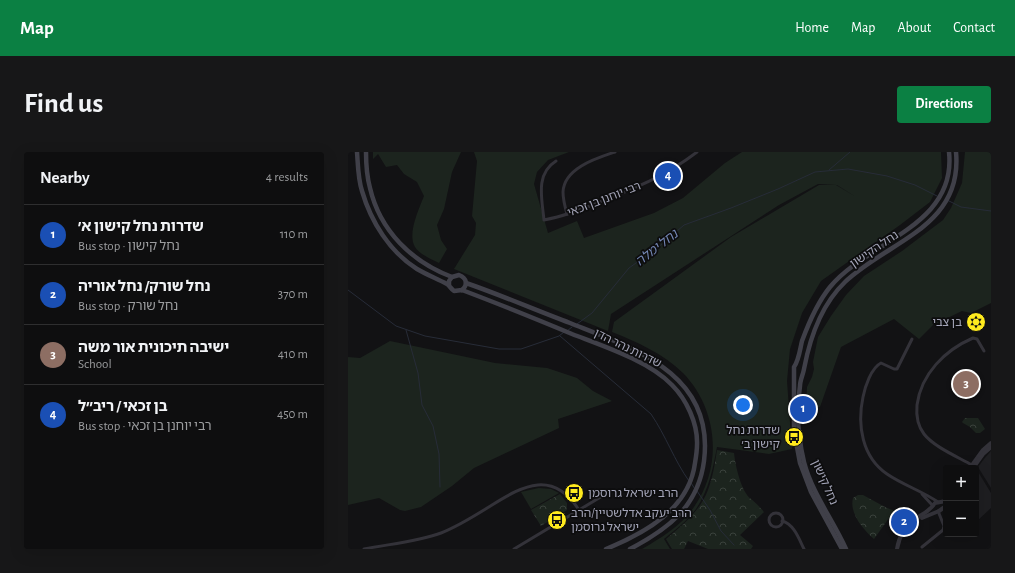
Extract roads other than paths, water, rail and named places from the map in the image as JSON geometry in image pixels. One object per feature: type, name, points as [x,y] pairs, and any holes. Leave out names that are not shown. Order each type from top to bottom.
[{"type":"main road","name":"שדרות נהר הדן","points":[[357,152],[362,191],[376,225],[387,241],[404,259],[417,269],[449,285],[454,291],[462,290],[622,354],[654,370],[672,385],[685,402],[695,426],[698,444],[694,470],[686,491],[670,512],[657,523],[606,549]]},
{"type":"main road","name":"שדרות נהר הדן","points":[[366,152],[367,174],[370,189],[383,221],[393,236],[421,262],[452,277],[457,274],[462,276],[466,283],[611,340],[657,362],[678,379],[692,398],[701,419],[706,446],[699,483],[690,501],[676,519],[662,530],[630,549]]},
{"type":"main road","name":"נחל הקישון","points":[[796,365],[810,321],[822,298],[835,282],[858,262],[917,222],[937,203],[948,176],[950,165],[949,152]]},
{"type":"main road","name":"נחל הקישון","points":[[804,370],[809,346],[817,324],[829,302],[840,287],[862,268],[922,228],[943,207],[949,196],[955,178],[957,165],[956,152]]},
{"type":"main road","points":[[449,285],[449,281],[452,277]]},
{"type":"main road","points":[[462,290],[466,283]]},
{"type":"main road","points":[[794,370],[797,374],[800,374],[804,370],[801,364],[796,365],[794,370],[794,431],[800,463],[811,492],[842,549]]},
{"type":"main road","name":"נחל קישון","points":[[804,370],[800,386],[798,420],[799,439],[802,454],[815,490],[846,549]]},
{"type":"street","points":[[567,214],[563,192],[567,180],[578,168],[591,161],[615,152]]},
{"type":"street","name":"רבי יוחנן בן זכאי","points":[[556,161],[549,165],[543,176],[541,190],[544,220],[596,204],[657,178],[670,171],[697,152]]},
{"type":"street","points":[[970,465],[936,445],[926,437],[919,425],[917,410],[918,396],[929,373],[939,360],[957,347],[973,338],[976,338],[984,351]]},
{"type":"street","points":[[912,339],[897,369],[881,363],[876,367],[863,396],[861,428],[866,447],[873,461],[887,474],[918,490],[942,505],[939,510],[944,526],[943,530],[922,547]]},
{"type":"street","points":[[974,465],[983,450],[991,443]]},
{"type":"street","points":[[974,465],[981,456],[991,447]]},
{"type":"street","points":[[366,549],[423,538],[442,532],[464,522],[518,490],[528,486],[544,485],[558,490],[568,496],[579,510]]},
{"type":"street","points":[[918,490],[934,506],[935,510],[939,510]]},
{"type":"street","points":[[514,549],[604,494]]},
{"type":"street","points":[[896,549],[903,532],[910,524],[934,506],[935,503],[943,501]]},
{"type":"street","points":[[910,524],[943,508]]},
{"type":"street","points":[[782,521],[779,526],[773,527],[769,522],[769,519],[771,515],[775,514],[780,516],[782,521],[790,524],[796,532],[804,549]]},
{"type":"waterway","points":[[829,170],[850,152]]},
{"type":"waterway","name":"נחל ימלה","points":[[577,324],[592,313],[629,268],[661,245],[684,225],[778,189],[815,172],[848,169],[887,176],[915,185],[937,196]]},
{"type":"waterway","name":"נחל ימלה","points":[[947,200],[961,207],[991,211]]},
{"type":"waterway","name":"נחל ימלה","points":[[348,290],[396,326],[425,336],[499,349],[521,349],[559,336],[564,332]]},
{"type":"waterway","name":"נחל ימלה","points":[[567,331],[572,327]]},
{"type":"waterway","points":[[406,330],[418,373],[422,405],[433,426],[439,454],[440,487]]},
{"type":"waterway","points":[[560,336],[651,414],[689,481]]},
{"type":"waterway","points":[[691,483],[695,489]]},
{"type":"waterway","points":[[697,491],[710,510],[721,531],[734,545]]},
{"type":"place","name":"בן זכאי / ריב״ל","points":[[668,176]]},
{"type":"place","name":"בן צבי","points":[[976,322]]},
{"type":"place","name":"ישיבה תיכונית אור משה","points":[[966,384]]},
{"type":"place","name":"שדרות נחל קישון א׳","points":[[803,409]]},
{"type":"place","name":"שדרות נחל קישון ב׳","points":[[794,437]]},
{"type":"place","name":"הרב ישראל גרוסמן","points":[[574,493]]},
{"type":"place","name":"הרב יעקב אדלשטיין/הרב ישראל גרוסמן","points":[[557,520]]},
{"type":"place","name":"נחל שורק/ נחל אוריה","points":[[904,522]]}]
